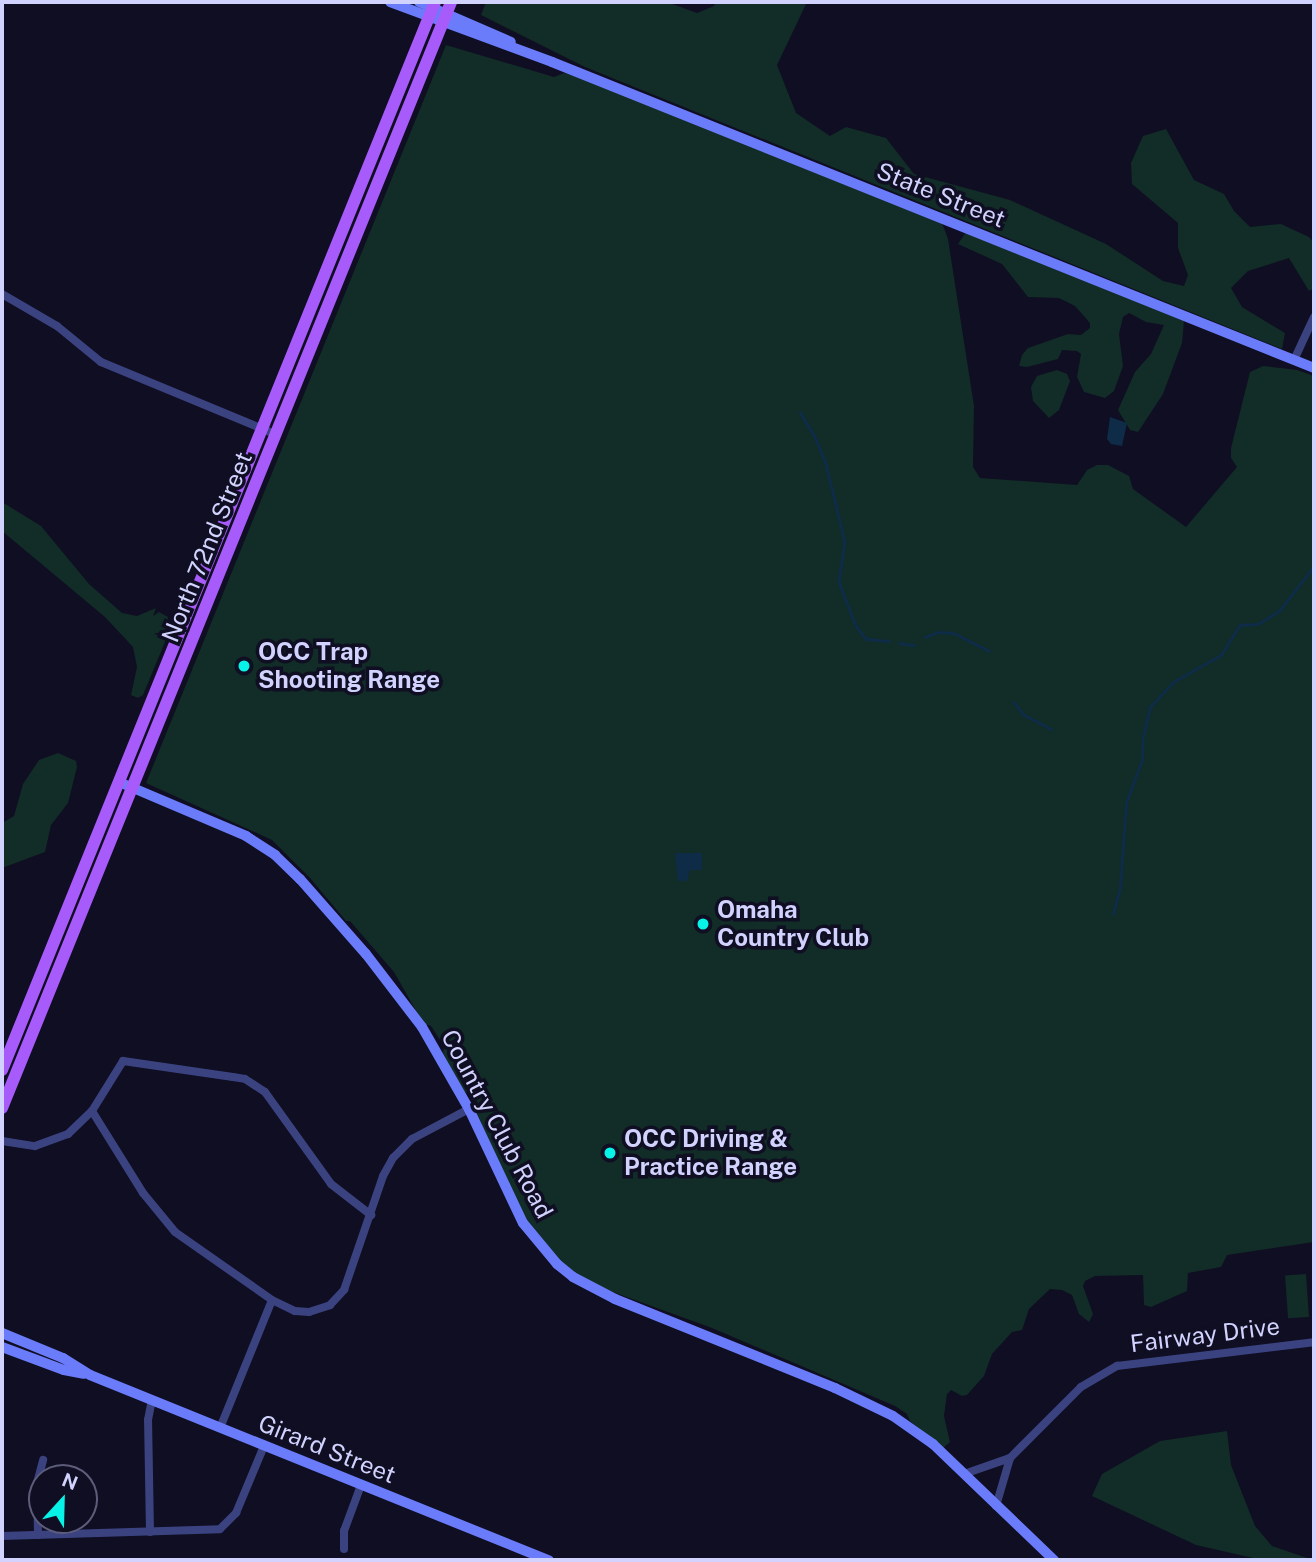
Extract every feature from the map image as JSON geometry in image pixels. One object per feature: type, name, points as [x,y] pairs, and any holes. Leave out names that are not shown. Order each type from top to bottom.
[{"type":"main road","name":"North 72nd Street","points":[[2,1070],[114,780],[262,429],[432,9]]},
{"type":"main road","name":"North 72nd Street","points":[[2,1108],[446,13]]},
{"type":"street","name":"State Street","points":[[390,2],[446,13],[552,62],[1314,368]]},
{"type":"street","name":"State Street","points":[[419,2],[432,9]]},
{"type":"street","points":[[2,294],[57,326],[101,362],[275,434]]},
{"type":"street","points":[[1294,360],[1314,317]]},
{"type":"street","name":"Country Club Road","points":[[114,780],[246,836],[287,866],[344,928],[431,1040],[530,1234],[573,1277],[615,1299],[879,1408],[921,1434],[1054,1560]]},
{"type":"street","points":[[2,1140],[29,1146],[47,1144],[68,1134],[92,1111],[119,1065],[126,1061],[233,1077],[254,1084],[275,1104],[331,1184],[371,1215]]},
{"type":"street","points":[[92,1111],[165,1223],[205,1255],[272,1300],[295,1311],[309,1312],[334,1301],[348,1282],[383,1176],[399,1151],[412,1139],[469,1110]]},
{"type":"street","points":[[220,1428],[272,1300]]},
{"type":"street","name":"Girard Street","points":[[2,1333],[63,1358],[90,1375],[549,1560]]},
{"type":"street","name":"Fairway Drive","points":[[964,1474],[1010,1458],[1081,1387],[1117,1366],[1314,1342]]},
{"type":"street","name":"Girard Street","points":[[2,1347],[64,1370],[90,1375]]},
{"type":"street","points":[[150,1532],[148,1420],[152,1400]]},
{"type":"street","points":[[2,1536],[220,1529],[232,1520],[264,1446]]},
{"type":"street","name":"Fairway Drive","points":[[996,1506],[1010,1458]]},
{"type":"street","points":[[38,1535],[37,1483],[43,1460]]},
{"type":"street","points":[[344,1549],[344,1531],[361,1485]]},
{"type":"green space","points":[[486,2],[667,2],[697,13],[714,6],[716,2],[807,2],[777,65],[796,113],[830,136],[846,127],[886,138],[914,174],[1010,200],[1106,244],[1163,281],[1184,286],[1188,275],[1178,248],[1178,223],[1132,184],[1131,163],[1143,136],[1166,129],[1194,180],[1224,194],[1234,211],[1250,227],[1281,224],[1309,237],[1314,243],[1314,288],[1309,291],[1289,258],[1248,271],[1231,288],[1242,307],[1285,333],[1282,349],[585,67],[481,15]]},
{"type":"green space","name":"Omaha Country Club","points":[[446,45],[554,77],[564,73],[577,76],[942,223],[948,239],[974,406],[973,467],[980,478],[1077,485],[1087,470],[1097,465],[1108,465],[1129,476],[1133,489],[1186,527],[1237,467],[1231,458],[1231,448],[1250,372],[1263,366],[1297,370],[1314,376],[1314,1242],[1227,1255],[1221,1267],[1188,1273],[1187,1291],[1151,1307],[1144,1305],[1143,1275],[1095,1276],[1085,1281],[1083,1286],[1093,1314],[1089,1322],[1079,1314],[1072,1295],[1062,1290],[1050,1289],[1029,1309],[1022,1330],[1012,1332],[992,1354],[984,1376],[967,1395],[962,1396],[951,1390],[947,1394],[944,1416],[950,1442],[943,1448],[895,1406],[712,1328],[599,1287],[570,1271],[526,1222],[474,1107],[476,1104],[471,1095],[461,1090],[443,1053],[444,1046],[431,1026],[423,1023],[394,972],[350,921],[346,921],[310,878],[272,840],[146,783]]},
{"type":"green space","points":[[966,232],[1184,321],[1182,343],[1163,394],[1138,432],[1130,430],[1118,410],[1135,372],[1151,354],[1164,325],[1146,322],[1129,313],[1123,317],[1119,334],[1123,366],[1114,391],[1105,398],[1084,392],[1077,377],[1081,354],[1077,351],[1062,350],[1058,359],[1027,367],[1019,366],[1022,355],[1028,348],[1068,334],[1081,335],[1090,328],[1090,323],[1075,306],[1059,298],[1028,297],[1002,264],[958,244]]},
{"type":"green space","points":[[1057,370],[1067,374],[1070,381],[1059,410],[1049,418],[1033,401],[1031,387],[1037,376]]},
{"type":"green space","points":[[2,502],[41,526],[89,584],[122,613],[137,616],[156,608],[153,616],[159,612],[168,617],[165,642],[143,695],[138,698],[131,695],[137,667],[133,647],[105,617],[2,531]]},
{"type":"green space","points":[[58,753],[76,761],[77,767],[68,803],[51,825],[45,852],[2,868],[2,823],[14,816],[23,784],[39,760]]},
{"type":"green space","points":[[1306,1274],[1309,1317],[1288,1318],[1285,1275]]},
{"type":"green space","points":[[1227,1431],[1231,1465],[1255,1526],[1272,1546],[1313,1560],[1262,1560],[1196,1545],[1092,1496],[1102,1474],[1160,1441]]},
{"type":"water","points":[[1110,417],[1127,423],[1122,446],[1111,444],[1107,439]]},
{"type":"water","points":[[675,853],[702,853],[702,870],[690,870],[687,881],[678,881]]},
{"type":"waterway","points":[[800,412],[816,439],[826,464],[845,542],[839,582],[856,626],[866,639],[889,641]]},
{"type":"waterway","points":[[1113,914],[1120,887],[1126,803],[1142,760],[1143,737],[1150,707],[1173,682],[1221,655],[1240,625],[1258,624],[1279,611],[1314,566]]},
{"type":"waterway","points":[[925,637],[939,632],[954,633],[989,651]]},
{"type":"waterway","points":[[899,643],[914,645]]},
{"type":"waterway","points":[[1014,702],[1023,714],[1051,729]]},
{"type":"place","name":"OCC Trap Shooting Range","points":[[244,666]]},
{"type":"place","name":"Omaha Country Club","points":[[703,924]]},
{"type":"place","name":"OCC Driving & Practice Range","points":[[610,1153]]}]
